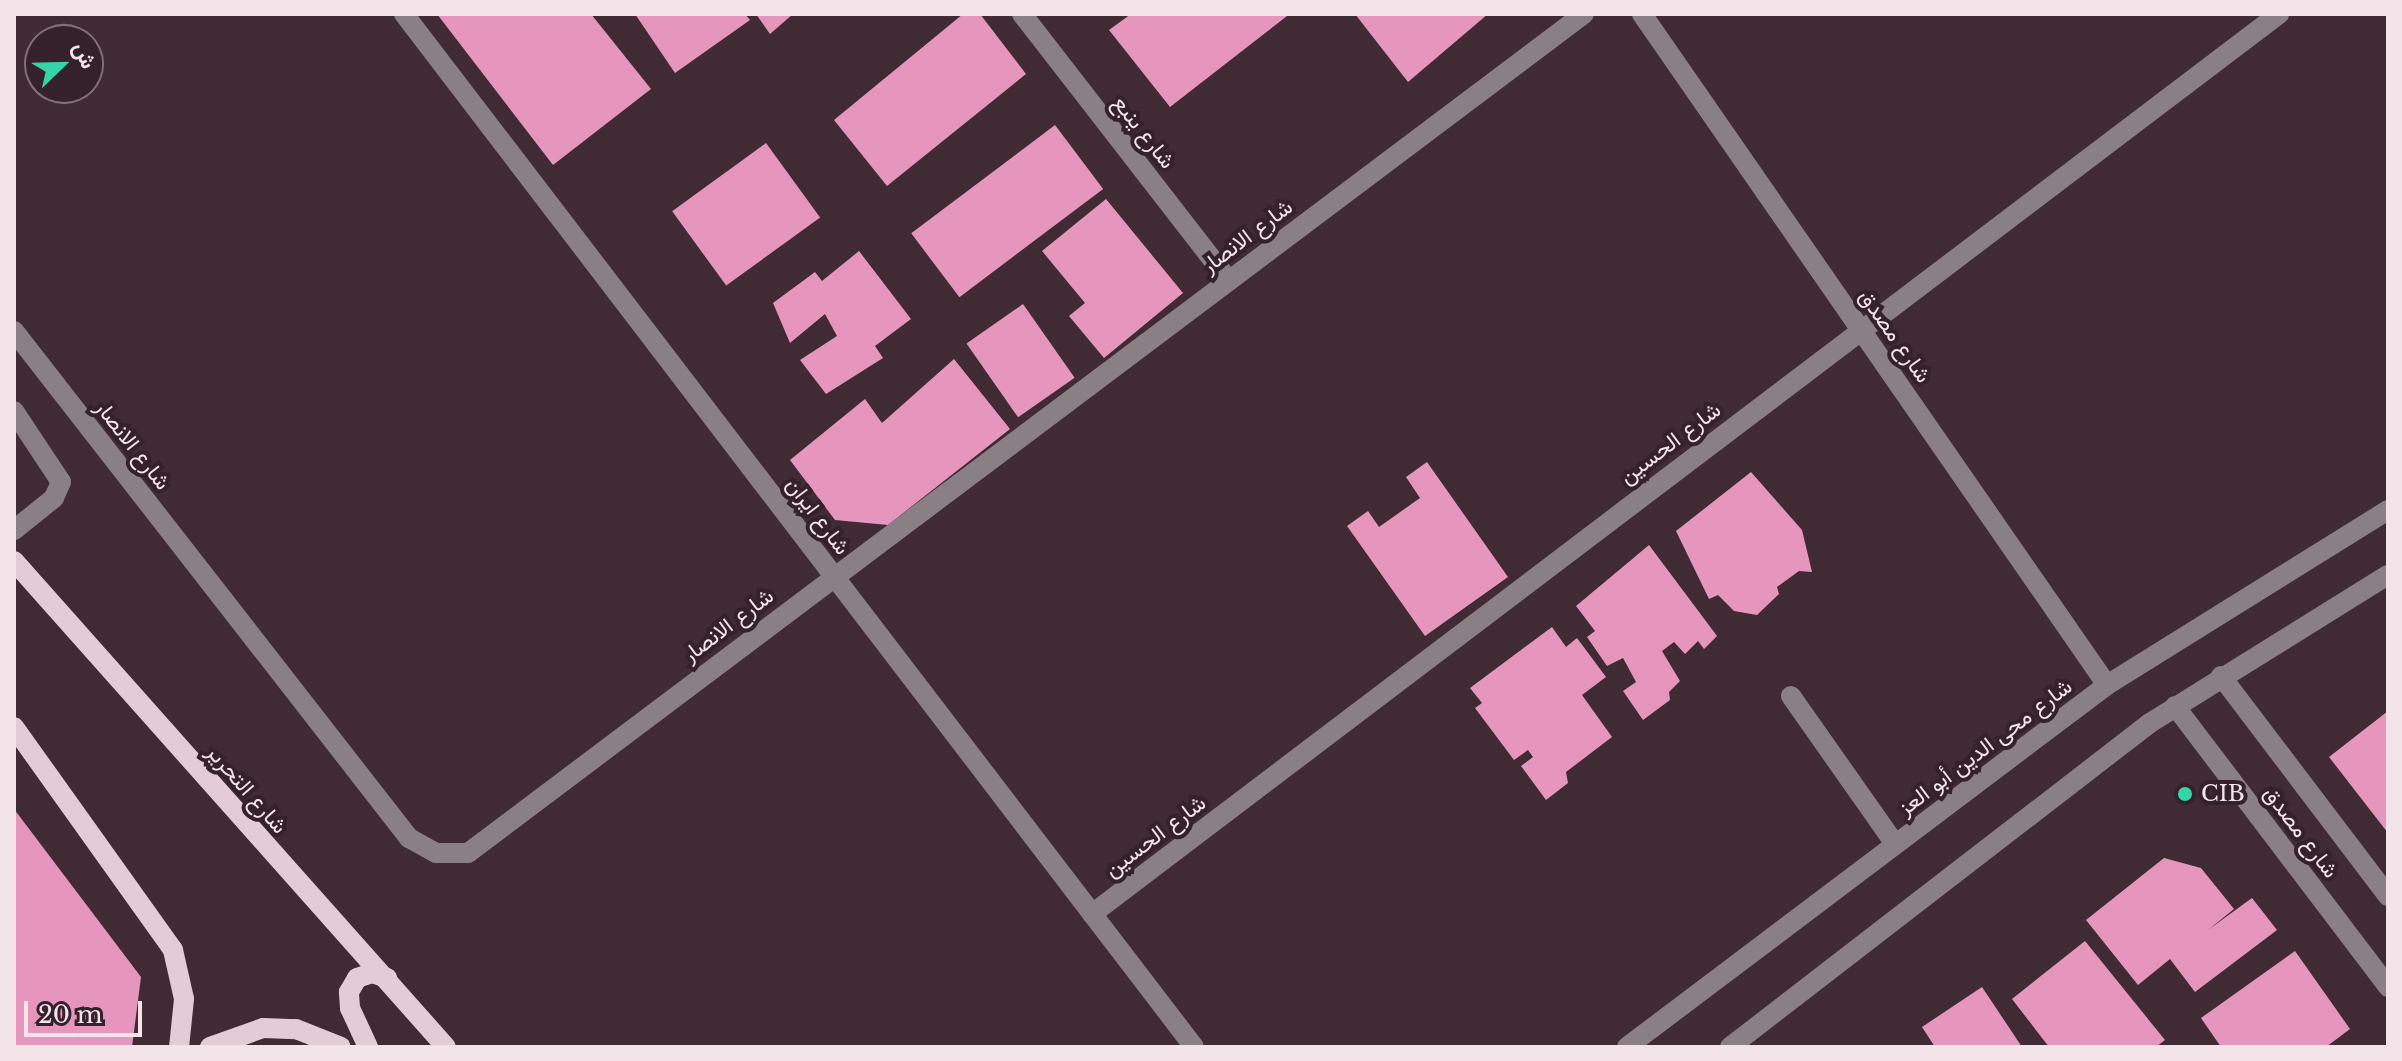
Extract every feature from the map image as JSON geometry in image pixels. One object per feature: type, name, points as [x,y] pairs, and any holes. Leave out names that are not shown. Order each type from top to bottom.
[{"type":"main road","name":"شارع التحرير","points":[[14,561],[446,1047]]},
{"type":"main road","points":[[16,732],[173,950],[184,999],[179,1047]]},
{"type":"main road","points":[[368,1047],[350,1008],[349,992],[357,978],[372,973],[387,978]]},
{"type":"main road","points":[[210,1047],[263,1028],[296,1029],[341,1047]]},
{"type":"street","name":"شارع ايران","points":[[404,14],[1194,1047]]},
{"type":"street","name":"شارع ينبع","points":[[1022,14],[1228,280]]},
{"type":"street","name":"شارع الانصار","points":[[14,331],[409,838],[436,853],[468,853],[1584,14]]},
{"type":"street","name":"شارع مصدق","points":[[1642,14],[2107,685]]},
{"type":"street","name":"شارع الحسين","points":[[1092,914],[1860,328],[2279,14]]},
{"type":"street","points":[[14,411],[61,482],[54,498],[14,530]]},
{"type":"street","name":"شارع محى الدين أبو العز","points":[[1627,1047],[2107,685],[2388,510]]},
{"type":"street","points":[[1730,1047],[2175,706],[2388,575]]},
{"type":"street","name":"شارع مصدق","points":[[2221,676],[2388,896]]},
{"type":"street","points":[[1791,696],[1895,844]]},
{"type":"street","name":"شارع مصدق","points":[[2175,706],[2388,987]]},
{"type":"building","points":[[437,14],[591,14],[651,89],[553,165]]},
{"type":"building","points":[[635,14],[745,14],[750,20],[675,73]]},
{"type":"building","points":[[756,14],[793,14],[770,34]]},
{"type":"building","points":[[963,14],[980,14],[1026,74],[887,186],[834,120]]},
{"type":"building","points":[[1131,14],[1287,16],[1170,107],[1109,30]]},
{"type":"building","points":[[1355,14],[1488,14],[1408,82]]},
{"type":"building","points":[[1055,125],[1103,189],[959,297],[911,233]]},
{"type":"building","points":[[766,143],[820,217],[726,286],[672,211]]},
{"type":"building","points":[[1106,199],[1183,293],[1104,358],[1069,316],[1085,303],[1042,251]]},
{"type":"building","points":[[859,251],[911,319],[875,346],[883,358],[826,394],[800,360],[837,336],[825,314],[790,343],[773,303],[815,272],[822,281]]},
{"type":"building","points":[[1023,304],[1075,378],[1018,417],[966,344]]},
{"type":"building","points":[[954,359],[1010,429],[888,525],[835,520],[790,460],[865,399],[882,423]]},
{"type":"building","points":[[1427,462],[1508,577],[1425,636],[1347,526],[1368,511],[1379,527],[1420,498],[1406,477]]},
{"type":"building","points":[[1751,472],[1802,530],[1812,572],[1799,571],[1777,587],[1779,594],[1757,615],[1734,611],[1718,595],[1709,599],[1676,531]]},
{"type":"building","points":[[1649,545],[1717,636],[1704,649],[1698,641],[1685,654],[1674,642],[1662,651],[1680,681],[1669,692],[1670,700],[1643,720],[1623,691],[1636,682],[1623,658],[1607,666],[1587,637],[1595,631],[1576,606]]},
{"type":"building","points":[[1552,627],[1566,647],[1577,638],[1606,677],[1582,695],[1612,737],[1566,772],[1568,783],[1546,800],[1521,766],[1533,757],[1528,750],[1514,760],[1475,708],[1482,703],[1470,688]]},
{"type":"building","points":[[2388,711],[2388,833],[2329,757]]},
{"type":"building","points":[[14,809],[141,977],[132,1047],[14,1047]]},
{"type":"building","points":[[2164,858],[2201,868],[2234,909],[2208,930],[2252,898],[2277,930],[2195,992],[2170,959],[2138,985],[2086,920]]},
{"type":"building","points":[[2085,941],[2165,1040],[2156,1047],[2049,1047],[2012,999]]},
{"type":"building","points":[[2295,951],[2350,1029],[2326,1047],[2221,1047],[2201,1018]]},
{"type":"building","points":[[1982,987],[2022,1047],[1935,1047],[1922,1027]]},
{"type":"place","name":"CIB","points":[[2185,794]]}]
